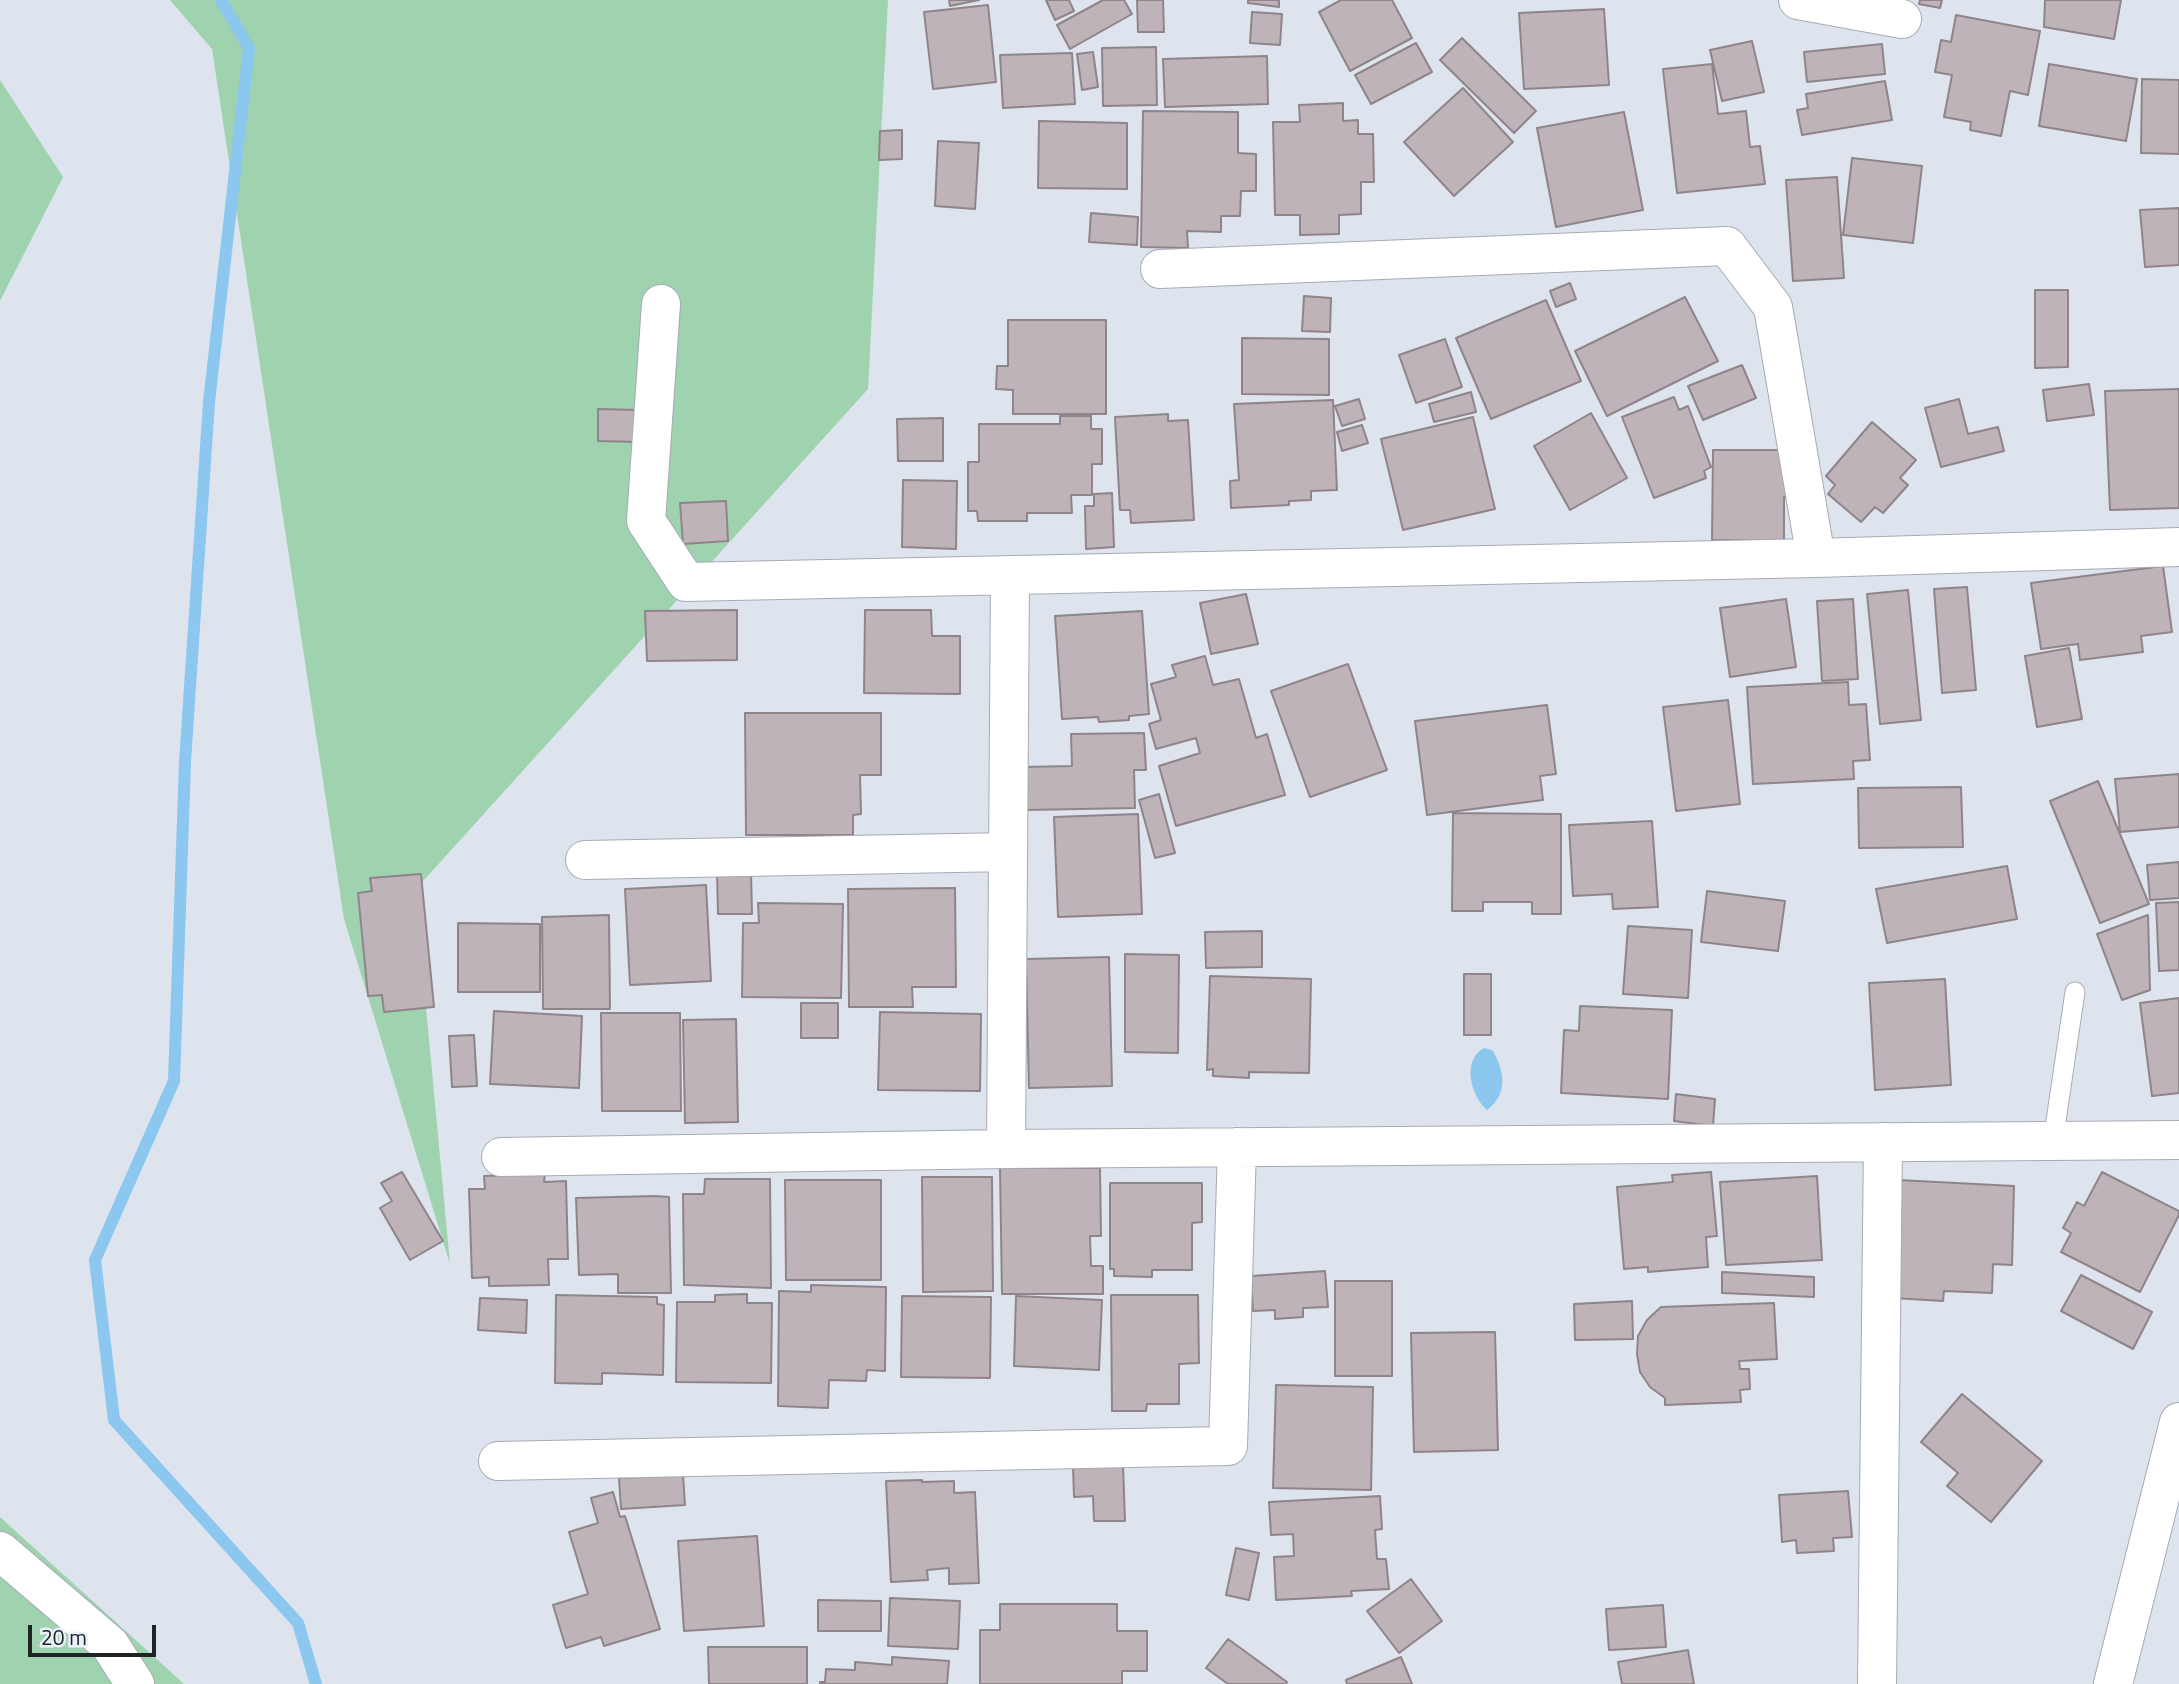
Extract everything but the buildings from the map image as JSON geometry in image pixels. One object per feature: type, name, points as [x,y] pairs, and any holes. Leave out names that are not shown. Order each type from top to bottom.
[{"type":"street","points":[[1798,0],[1902,19]]},
{"type":"street","points":[[1160,269],[1727,246],[1773,307],[1816,558]]},
{"type":"street","points":[[661,304],[646,521],[686,582],[1816,558],[2179,547]]},
{"type":"street","points":[[1006,1149],[1010,575]]},
{"type":"street","points":[[585,860],[1008,852]]},
{"type":"street","points":[[501,1157],[1006,1149],[2179,1140]]},
{"type":"street","points":[[1877,1684],[1883,1142]]},
{"type":"street","points":[[498,1461],[1228,1446],[1237,1147]]},
{"type":"street","points":[[2113,1684],[2179,1422]]},
{"type":"street","points":[[0,1551],[110,1645],[135,1684]]},
{"type":"lane","points":[[2053,1141],[2075,992]]},
{"type":"green space","points":[[170,0],[888,0],[868,389],[415,890],[450,1264],[344,919],[212,49]]},
{"type":"green space","points":[[0,80],[63,177],[0,301]]},
{"type":"green space","points":[[0,1517],[184,1684],[0,1684]]},
{"type":"water","points":[[1484,1048],[1492,1050],[1502,1074],[1501,1090],[1494,1104],[1487,1110],[1477,1097],[1471,1079],[1473,1061]]},
{"type":"waterway","points":[[221,0],[249,48],[209,402],[185,762],[174,1081],[95,1260],[114,1420],[298,1623],[316,1684]]}]
